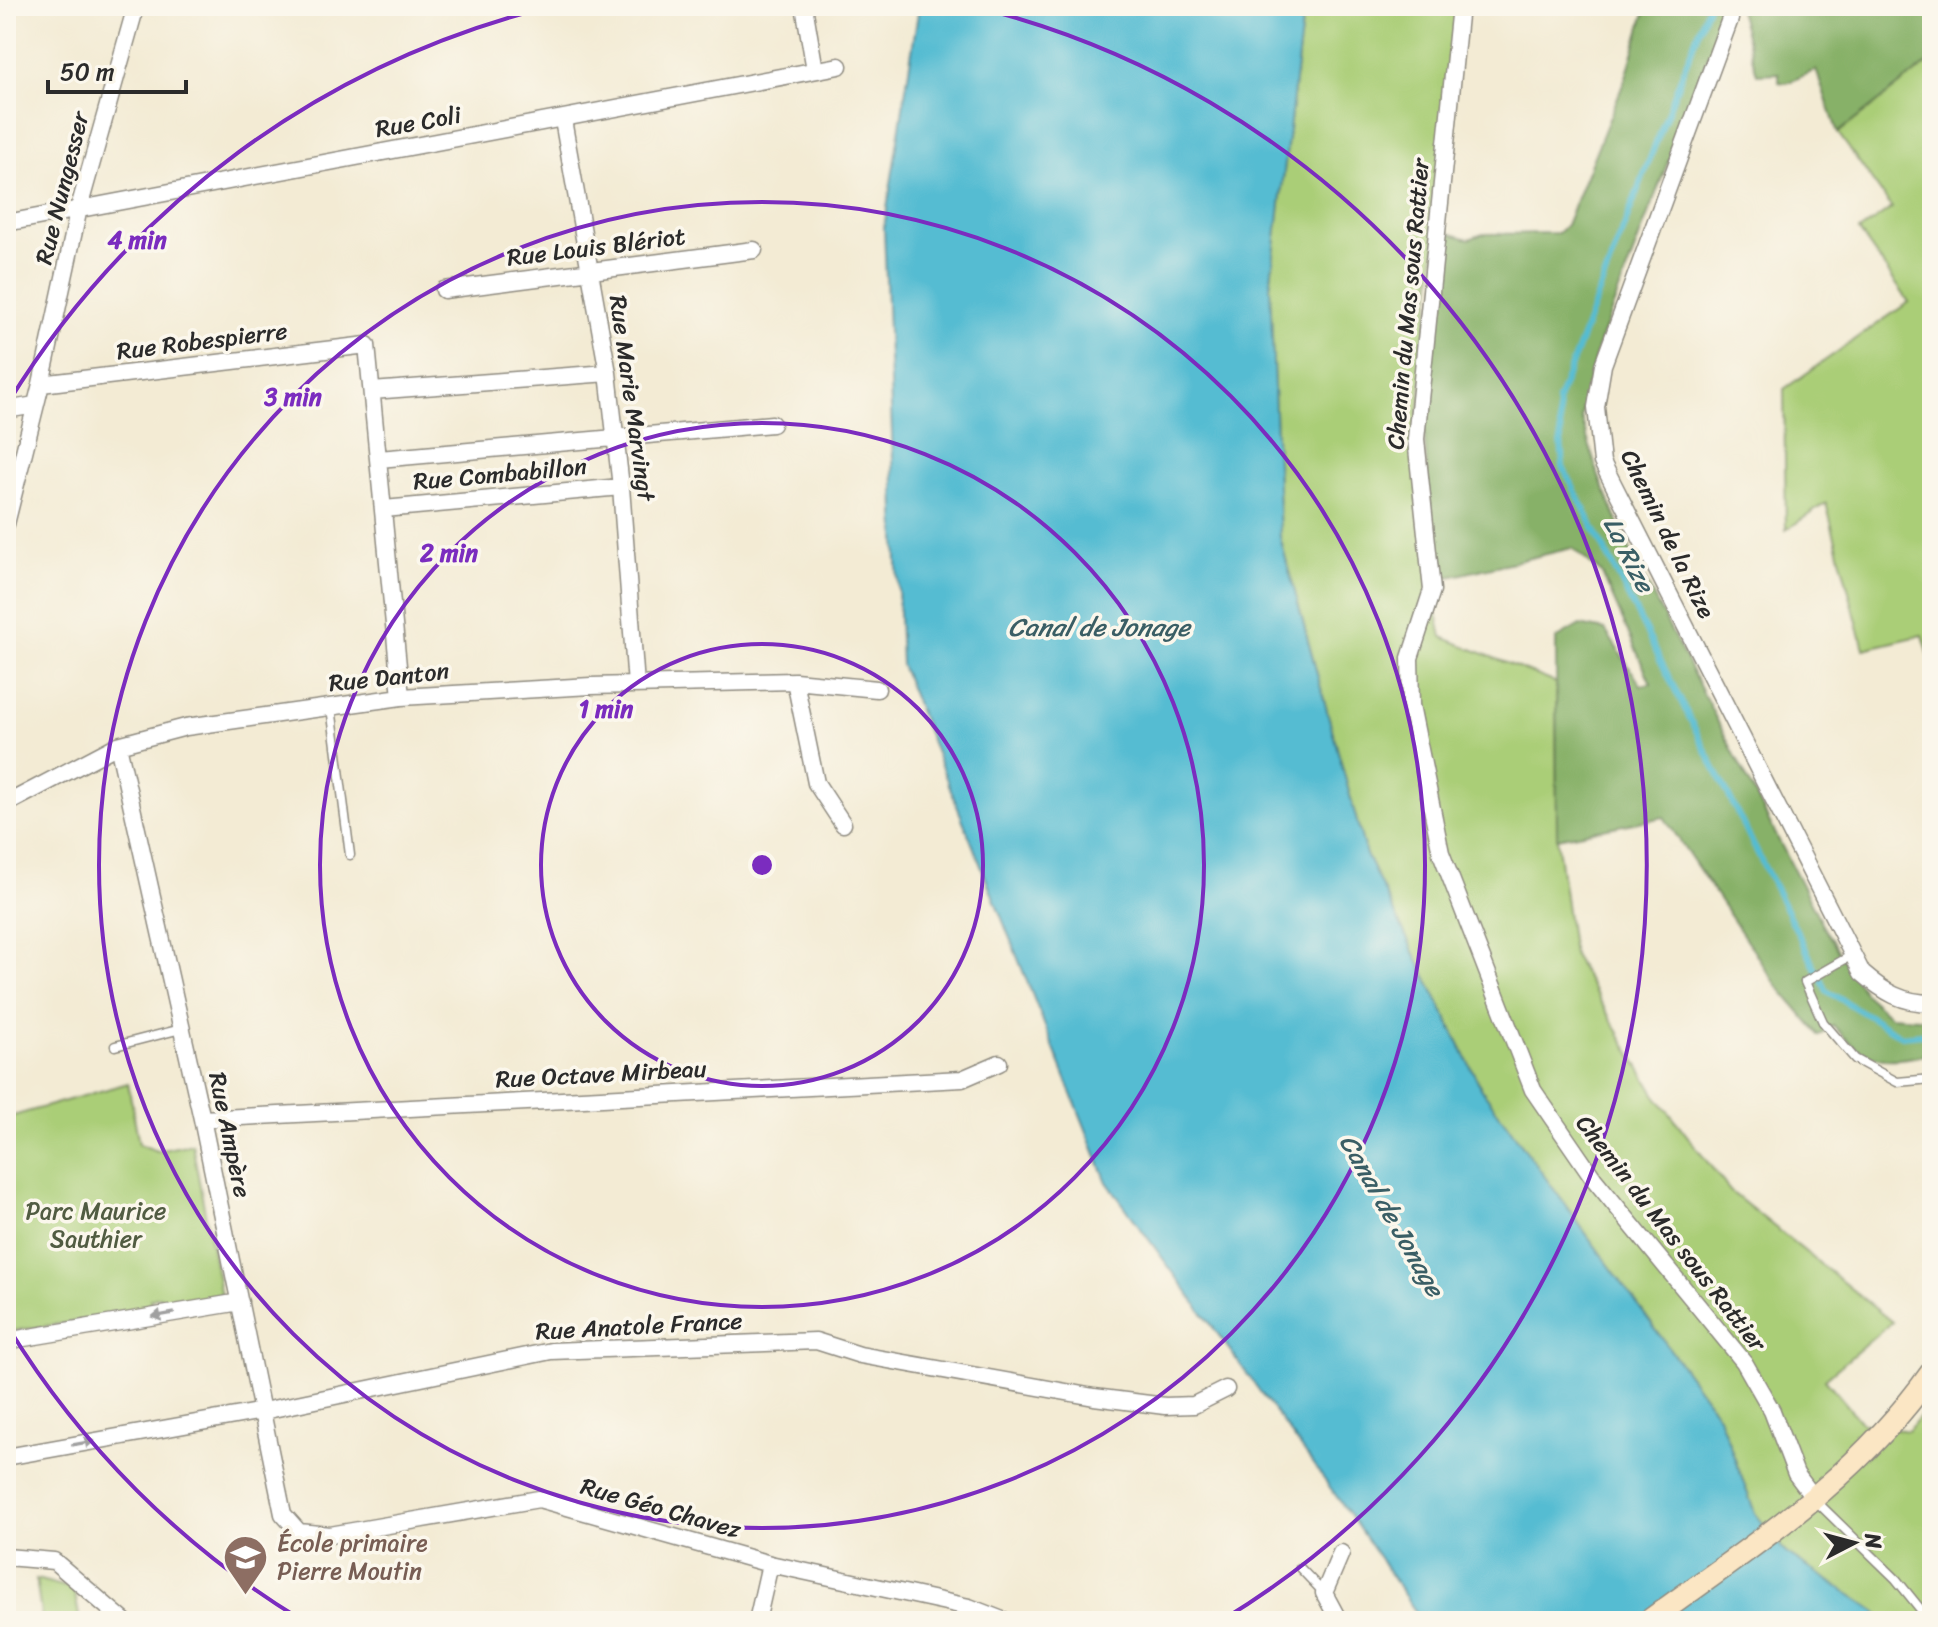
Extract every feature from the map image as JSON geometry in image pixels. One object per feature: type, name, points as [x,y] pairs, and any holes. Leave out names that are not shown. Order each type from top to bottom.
[{"type":"street","points":[[804,6],[815,70]]},
{"type":"street","name":"Chemin du Mas sous Rattier","points":[[1460,6],[1416,439],[1432,590],[1410,658],[1411,705],[1441,853],[1533,1090],[1594,1179],[1744,1362],[1772,1411],[1796,1474],[1815,1499]]},
{"type":"street","name":"Rue Nungesser","points":[[6,524],[41,384],[79,208],[139,8]]},
{"type":"street","name":"Chemin de la Rize","points":[[1730,19],[1603,365],[1596,407],[1602,462],[1845,959],[1884,992],[1911,1003],[1932,1003]]},
{"type":"street","name":"Rue Coli","points":[[6,223],[839,66]]},
{"type":"street","name":"Rue Marie Marvingt","points":[[563,120],[617,440],[636,685]]},
{"type":"street","name":"Rue Louis Blériot","points":[[444,290],[754,250]]},
{"type":"street","name":"Rue Robespierre","points":[[41,384],[367,345]]},
{"type":"street","name":"Rue Combabillon","points":[[367,345],[401,697]]},
{"type":"street","points":[[372,391],[608,373]]},
{"type":"street","points":[[6,410],[35,405]]},
{"type":"street","points":[[379,459],[772,424]]},
{"type":"street","name":"Rue Combabillon","points":[[384,509],[621,487]]},
{"type":"street","points":[[795,681],[816,783],[843,824]]},
{"type":"street","name":"Rue Danton","points":[[6,804],[118,745],[186,727],[401,697],[636,685],[795,681],[877,689]]},
{"type":"street","name":"Rue Ampère","points":[[118,745],[202,1119],[283,1514],[299,1532]]},
{"type":"street","name":"Rue Octave Mirbeau","points":[[202,1119],[962,1079],[999,1063]]},
{"type":"street","points":[[6,1341],[240,1302]]},
{"type":"street","name":"Rue Anatole France","points":[[6,1457],[263,1411],[551,1351],[816,1341],[860,1355],[1094,1397],[1165,1406],[1194,1405],[1226,1389]]},
{"type":"street","points":[[1649,1621],[1795,1515],[1865,1456],[1932,1372]]},
{"type":"street","name":"Rue Géo Chavez","points":[[299,1532],[330,1535],[539,1499],[770,1564],[969,1607],[1005,1621]]},
{"type":"street","points":[[1339,1621],[1324,1593],[1341,1553]]},
{"type":"street","points":[[6,1557],[54,1561],[124,1621]]},
{"type":"street","points":[[757,1621],[770,1564]]},
{"type":"lane","points":[[331,707],[350,855]]},
{"type":"lane","points":[[1845,959],[1805,982],[1823,1022],[1855,1059],[1897,1082],[1932,1079]]},
{"type":"lane","points":[[115,1046],[182,1028]]},
{"type":"lane","points":[[1815,1499],[1896,1579],[1930,1621]]},
{"type":"lane","points":[[1300,1568],[1324,1593]]},
{"type":"green space","points":[[1304,6],[1460,6],[1416,439],[1432,590],[1442,637],[1556,683],[1557,838],[1573,955],[1655,1094],[1730,1191],[1892,1322],[1825,1379],[1862,1423],[1908,1431],[1932,1401],[1932,1621],[1883,1621],[1876,1612],[1786,1553],[1755,1513],[1719,1417],[1482,1090],[1366,855],[1280,537],[1270,287]]},
{"type":"green space","points":[[1647,6],[1727,6],[1597,349],[1581,417],[1599,477],[1633,557],[1824,928],[1865,994],[1890,1016],[1932,1019],[1932,1054],[1900,1059],[1877,1058],[1856,1048],[1833,1025],[1820,1036],[1776,984],[1664,817],[1557,838],[1556,639],[1580,625],[1605,630],[1641,685],[1651,683],[1602,574],[1572,548],[1450,577],[1440,570],[1431,525],[1424,429],[1444,232],[1469,239],[1483,234],[1558,233],[1566,225],[1626,77]]},
{"type":"green space","points":[[1742,6],[1932,6],[1932,60],[1838,133],[1816,70],[1787,83],[1779,82],[1779,73],[1757,74],[1739,10]]},
{"type":"green space","points":[[1932,60],[1932,666],[1923,635],[1864,649],[1826,503],[1786,530],[1784,389],[1909,302],[1859,231],[1892,208],[1838,133]]},
{"type":"green space","name":"Parc Maurice Sauthier","points":[[128,1083],[139,1144],[157,1151],[192,1144],[221,1296],[163,1308],[160,1296],[150,1299],[153,1310],[6,1332],[6,1118]]},
{"type":"green space","points":[[36,1579],[74,1589],[80,1621],[42,1621]]},
{"type":"water","name":"Canal de Jonage","points":[[919,6],[1304,6],[1270,287],[1280,537],[1366,855],[1482,1090],[1719,1417],[1755,1513],[1786,1553],[1877,1612],[1883,1621],[1422,1621],[1345,1508],[1107,1182],[901,665],[884,228]]},
{"type":"waterway","name":"La Rize","points":[[1708,6],[1558,400],[1563,467],[1827,991],[1902,1036],[1932,1033]]},
{"type":"tram line","points":[[6,1613],[14,1621]]},
{"type":"place","name":"École primaire Pierre Moutin","points":[[246,1596]]}]
